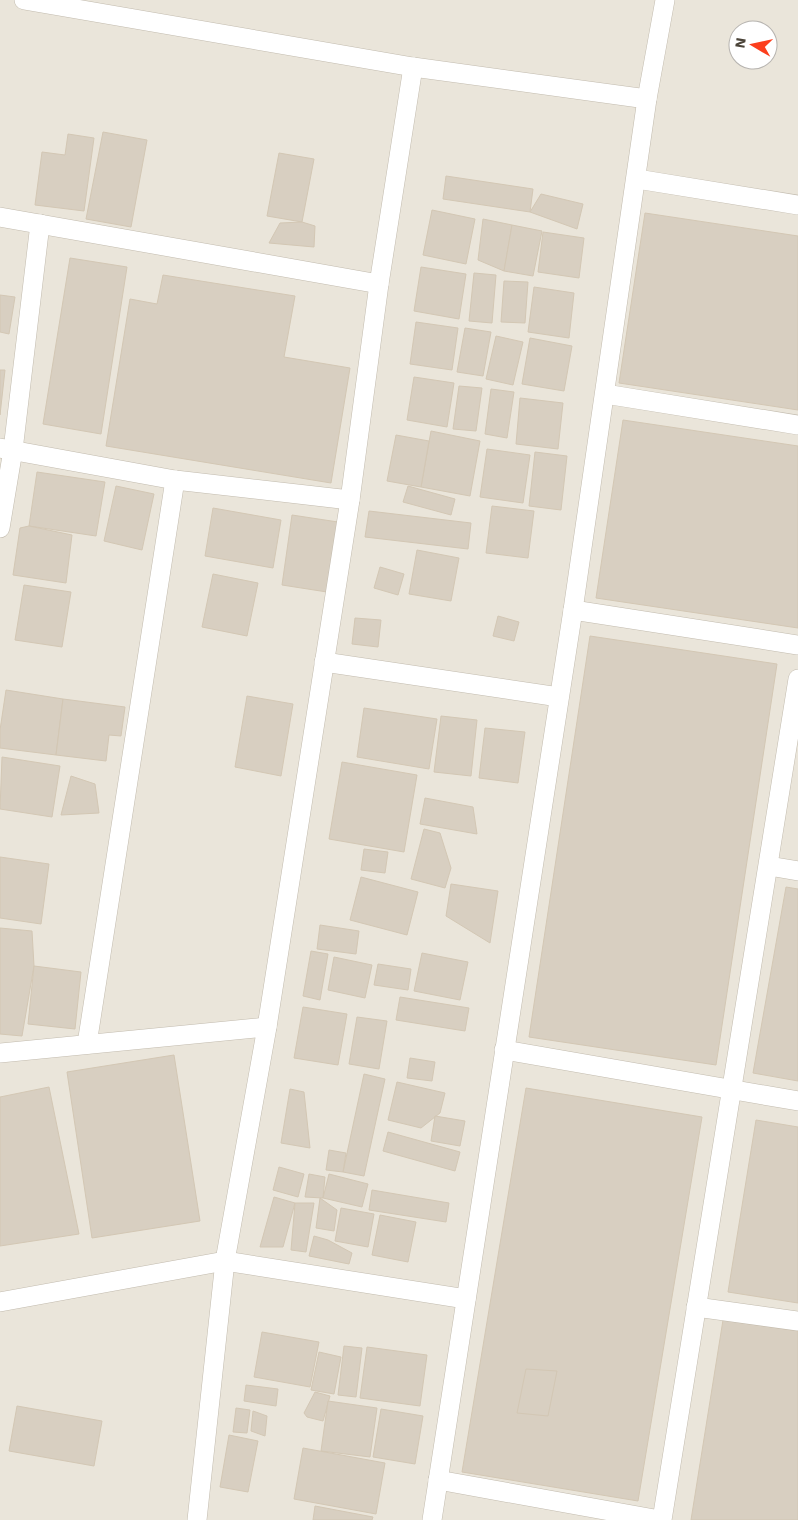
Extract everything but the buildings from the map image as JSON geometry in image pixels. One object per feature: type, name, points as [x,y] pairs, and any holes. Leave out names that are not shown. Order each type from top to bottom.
[{"type":"street","points":[[24,0],[413,67],[647,99]]},
{"type":"street","points":[[432,1520],[573,610],[637,179],[647,99],[664,0]]},
{"type":"street","points":[[197,1520],[225,1261],[267,1027],[350,500],[379,284],[413,67]]},
{"type":"street","points":[[637,179],[798,204]]},
{"type":"street","points":[[0,218],[379,284]]},
{"type":"street","points":[[0,528],[6,449],[40,224]]},
{"type":"street","points":[[605,394],[798,425]]},
{"type":"street","points":[[6,449],[175,480],[350,500]]},
{"type":"street","points":[[88,1044],[175,480]]},
{"type":"street","points":[[573,610],[798,645]]},
{"type":"street","points":[[324,662],[559,698]]},
{"type":"street","points":[[438,1480],[661,1520],[798,679]]},
{"type":"street","points":[[769,866],[798,871]]},
{"type":"street","points":[[0,1053],[267,1027]]},
{"type":"street","points":[[504,1050],[798,1101]]},
{"type":"street","points":[[0,1302],[225,1261],[466,1299]]},
{"type":"street","points":[[696,1307],[798,1321]]},
{"type":"shaded area","points":[[0,0],[798,0],[798,1520],[0,1520]]}]
